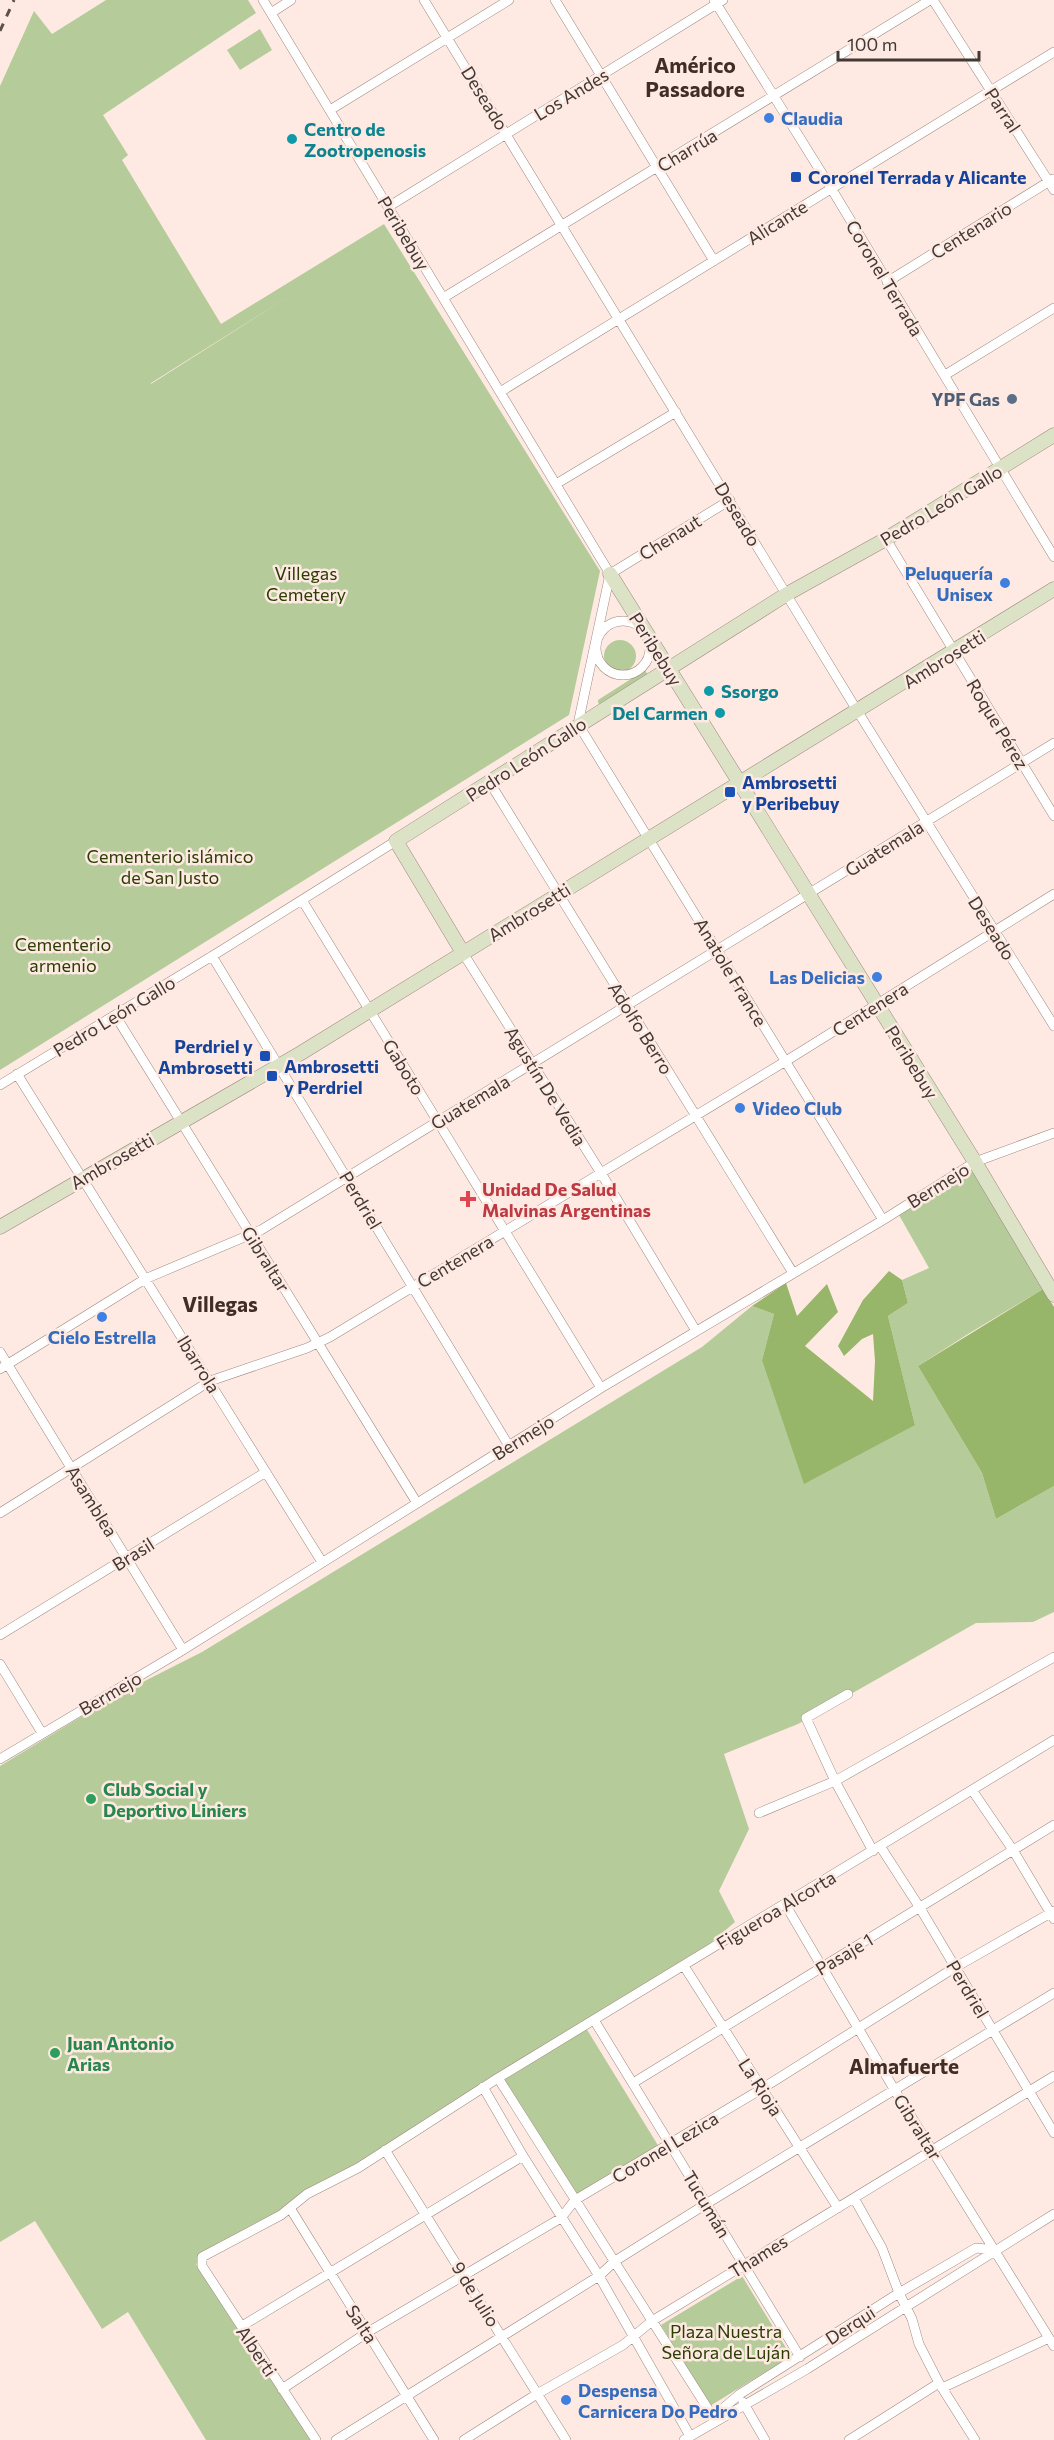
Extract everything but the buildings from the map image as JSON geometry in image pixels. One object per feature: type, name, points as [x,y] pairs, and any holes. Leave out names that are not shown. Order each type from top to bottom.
[{"type":"street","name":"Peribebuy","points":[[263,0],[668,669],[876,1005],[1048,1274],[1054,1295]]},
{"type":"street","points":[[271,13],[291,0]]},
{"type":"street","name":"Deseado","points":[[424,0],[858,712],[1053,1023]]},
{"type":"street","points":[[330,110],[509,0]]},
{"type":"street","points":[[555,0],[714,261]]},
{"type":"street","name":"Parral","points":[[932,0],[1052,183]]},
{"type":"street","name":"Charrúa","points":[[443,298],[932,0]]},
{"type":"street","name":"Los Andes","points":[[388,207],[718,1]]},
{"type":"street","name":"Coronel Terrada","points":[[718,1],[1054,557]]},
{"type":"street","name":"Alicante","points":[[500,392],[990,89],[1054,52]]},
{"type":"street","name":"Centenario","points":[[887,282],[1052,183]]},
{"type":"street","points":[[945,375],[1054,308]]},
{"type":"street","points":[[556,484],[676,412]]},
{"type":"street","name":"Pedro León Gallo","points":[[0,1085],[490,783],[578,724],[787,594],[886,539],[1054,435]]},
{"type":"street","name":"Chenaut","points":[[610,574],[730,500]]},
{"type":"street","name":"Roque Pérez","points":[[886,539],[1054,816]]},
{"type":"street","points":[[578,724],[610,574]]},
{"type":"street","name":"Ambrosetti","points":[[0,1227],[369,1011],[739,782],[858,712],[1054,589]]},
{"type":"street","points":[[621,621],[638,625],[649,638],[650,655],[646,664],[630,675],[621,676],[604,668],[598,660],[596,642],[605,627],[621,621]]},
{"type":"street","name":"Anatole France","points":[[578,724],[883,1220]]},
{"type":"street","name":"Guatemala","points":[[4,1367],[145,1279],[251,1235],[348,1178],[1054,743]]},
{"type":"street","name":"Adolfo Berro","points":[[490,783],[793,1273]]},
{"type":"street","name":"Agustín De Vedia","points":[[396,841],[696,1331]]},
{"type":"street","name":"Centenera","points":[[0,1513],[210,1381],[319,1343],[786,1061],[1054,894]]},
{"type":"street","name":"Gaboto","points":[[302,900],[601,1388]]},
{"type":"street","name":"Perdriel","points":[[212,956],[509,1446]]},
{"type":"street","name":"Gibraltar","points":[[115,1015],[417,1503]]},
{"type":"street","name":"Ibarrola","points":[[17,1074],[322,1562]]},
{"type":"street","name":"Bermejo","points":[[0,1759],[183,1650],[601,1388],[883,1220],[975,1162],[1054,1133]]},
{"type":"street","name":"Asamblea","points":[[0,1352],[4,1367],[128,1558],[183,1650]]},
{"type":"street","name":"Brasil","points":[[0,1635],[266,1472]]},
{"type":"street","points":[[759,1813],[835,1781],[1054,1657]]},
{"type":"street","points":[[0,1664],[42,1733]]},
{"type":"street","name":"Perdriel","points":[[848,1694],[806,1718],[835,1781],[876,1848],[920,1908],[1054,2133]]},
{"type":"street","name":"Figueroa Alcorta","points":[[201,2260],[206,2254],[290,2208],[307,2194],[351,2172],[483,2087],[1054,1740]]},
{"type":"street","points":[[972,1790],[1053,1914]]},
{"type":"street","name":"Pasaje 1","points":[[633,2083],[1054,1825]]},
{"type":"street","name":"Gibraltar","points":[[786,1904],[894,2089],[1051,2342]]},
{"type":"street","name":"Coronel Lezica","points":[[282,2389],[368,2332],[561,2218],[575,2200],[763,2088],[954,1968],[1053,1914]]},
{"type":"street","name":"La Rioja","points":[[684,1966],[838,2208]]},
{"type":"street","points":[[336,2440],[599,2276],[615,2261],[706,2204],[1054,1993]]},
{"type":"street","name":"Tucumán","points":[[594,2020],[800,2357]]},
{"type":"street","name":"Thames","points":[[464,2440],[537,2394],[634,2338],[652,2321],[1054,2076]]},
{"type":"street","points":[[498,2078],[715,2420]]},
{"type":"street","points":[[483,2087],[561,2218],[599,2276],[687,2438]]},
{"type":"street","name":"9 de Julio","points":[[385,2150],[566,2440]]},
{"type":"street","points":[[242,2326],[523,2156]]},
{"type":"street","points":[[854,2198],[882,2248],[920,2344],[941,2385],[975,2440]]},
{"type":"street","name":"Salta","points":[[290,2208],[434,2440]]},
{"type":"street","name":"Derqui","points":[[687,2438],[906,2307],[1054,2214]]},
{"type":"street","name":"Derqui","points":[[715,2420],[722,2409],[740,2394],[899,2293],[976,2248],[996,2250]]},
{"type":"street","name":"Alberti","points":[[201,2260],[202,2266],[316,2440]]},
{"type":"street","points":[[849,2440],[941,2385],[1051,2342]]},
{"type":"street","points":[[740,2394],[765,2440]]},
{"type":"green space","name":"Villegas Cemetery","points":[[106,0],[248,0],[256,13],[103,115],[128,155],[122,160],[221,324],[384,224],[600,571],[569,715],[0,1070],[0,86],[34,11],[52,34]],"holes":[[[291,295],[151,384],[151,383]]]},
{"type":"green space","points":[[260,29],[272,50],[240,70],[227,50]]},
{"type":"green space","points":[[620,640],[631,645],[636,656],[631,667],[620,672],[609,667],[604,656],[609,645]]},
{"type":"green space","points":[[645,670],[648,675],[601,705],[598,703],[598,700]]},
{"type":"green space","points":[[974,1171],[1043,1289],[918,1366],[982,1473],[996,1519],[1054,1486],[1054,1612],[1033,1622],[976,1623],[798,1724],[724,1754],[749,1829],[719,1891],[735,1922],[684,1966],[196,2264],[314,2440],[206,2440],[128,2312],[102,2329],[35,2221],[0,2242],[0,1766],[117,1695],[202,1652],[702,1347],[752,1306],[774,1314],[762,1360],[915,1425],[888,1316],[908,1303],[902,1280],[929,1268],[899,1215]]},
{"type":"green space","points":[[889,1271],[902,1280],[908,1303],[888,1316],[915,1425],[804,1484],[762,1360],[774,1314],[752,1306],[786,1283],[797,1316],[827,1284],[838,1312],[805,1346],[873,1401],[875,1361],[873,1334],[862,1339],[844,1356],[838,1346],[863,1300]]},
{"type":"green space","points":[[1043,1289],[1054,1307],[1054,1486],[996,1519],[982,1473],[918,1366]]},
{"type":"green space","points":[[586,2028],[659,2147],[576,2199],[503,2080]]},
{"type":"green space","name":"Plaza Nuestra Señora de Luján","points":[[742,2276],[791,2356],[710,2406],[661,2325]]},
{"type":"railway","points":[[0,31],[14,0]]},
{"type":"place","name":"Claudia","points":[[769,118]]},
{"type":"place","name":"Centro de Zootropenosis","points":[[292,139]]},
{"type":"place","name":"Coronel Terrada y Alicante","points":[[796,177]]},
{"type":"place","name":"YPF Gas","points":[[1012,399]]},
{"type":"place","name":"Peluquería Unisex","points":[[1005,583]]},
{"type":"place","name":"Ssorgo","points":[[709,691]]},
{"type":"place","name":"Del Carmen","points":[[720,713]]},
{"type":"place","name":"Ambrosetti y Peribebuy","points":[[730,792]]},
{"type":"place","name":"Las Delicias","points":[[877,977]]},
{"type":"place","name":"Perdriel y Ambrosetti","points":[[265,1056]]},
{"type":"place","name":"Ambrosetti y Perdriel","points":[[272,1076]]},
{"type":"place","name":"Video Club","points":[[740,1108]]},
{"type":"place","name":"Unidad De Salud Malvinas Argentinas","points":[[468,1199]]},
{"type":"place","name":"Cielo Estrella","points":[[102,1317]]},
{"type":"place","name":"Club Social y Deportivo Liniers","points":[[91,1799]]},
{"type":"place","name":"Juan Antonio Arias","points":[[55,2053]]},
{"type":"place","name":"Despensa Carnicera Do Pedro","points":[[566,2400]]},
{"type":"district","name":"Américo Passadore","points":[[695,76]]},
{"type":"district","name":"Villegas","points":[[220,1303]]},
{"type":"district","name":"Almafuerte","points":[[904,2065]]},
{"type":"park label","name":"Cementerio islámico de San Justo","points":[[170,866]]},
{"type":"park label","name":"Cementerio armenio","points":[[63,954]]}]
